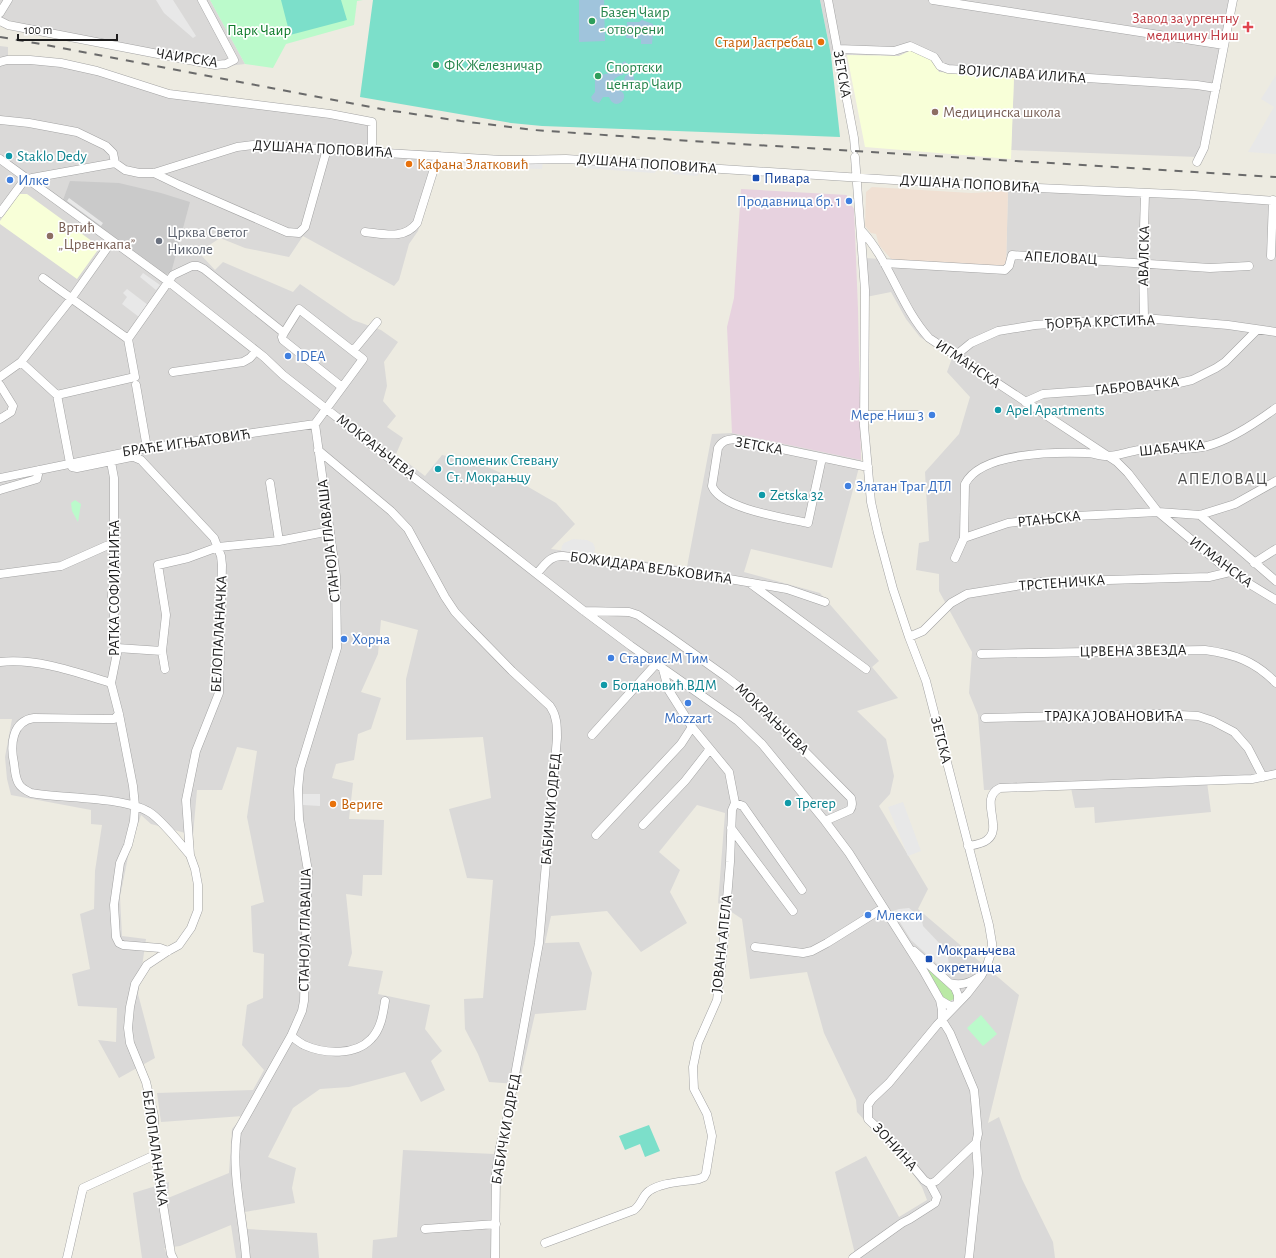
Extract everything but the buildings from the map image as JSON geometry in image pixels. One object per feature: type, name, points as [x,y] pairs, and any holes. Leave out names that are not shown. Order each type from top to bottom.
[{"type":"street","points":[[0,12],[8,0]]},
{"type":"street","name":"ЧАИРСКА","points":[[0,21],[8,25],[214,65],[226,64],[234,60],[202,0]]},
{"type":"street","name":"ЗЕТСКА","points":[[828,0],[854,138],[865,290],[864,415],[871,502],[893,589],[926,681],[992,943],[990,958],[981,976],[957,1004]]},
{"type":"street","points":[[933,0],[1224,45]]},
{"type":"street","points":[[1197,162],[1204,148],[1233,0]]},
{"type":"street","name":"ВОЈИСЛАВА ИЛИЋА","points":[[838,49],[894,51],[910,46],[934,58],[940,66],[948,69],[1197,85],[1216,88]]},
{"type":"street","points":[[0,62],[8,60],[30,60],[80,67],[169,94],[330,114],[372,122],[372,152]]},
{"type":"street","points":[[0,120],[29,123],[77,132],[106,146],[113,153],[115,164],[28,179],[17,190],[0,213]]},
{"type":"street","name":"ДУШАНА ПОПОВИЋА","points":[[115,164],[125,170],[139,173],[154,173],[246,145],[502,160],[566,159],[856,178],[1146,194],[1194,195],[1274,201],[1271,256]]},
{"type":"street","points":[[154,173],[287,232],[299,234],[305,227],[327,149]]},
{"type":"street","points":[[365,232],[394,235],[404,234],[412,230],[417,223],[438,156]]},
{"type":"street","name":"МОКРАЊЧЕВА","points":[[0,159],[169,282],[264,357],[283,375],[584,611],[656,664],[738,721],[762,744],[825,821],[849,854],[940,1000]]},
{"type":"street","name":"АВАЛСКА","points":[[1144,318],[1143,263],[1146,194]]},
{"type":"street","name":"ИГМАНСКА","points":[[861,230],[872,242],[916,322],[929,338],[1117,462],[1128,473],[1158,512],[1230,572],[1276,600]]},
{"type":"street","points":[[0,377],[21,362],[71,299],[112,241]]},
{"type":"street","name":"АПЕЛОВАЦ","points":[[884,263],[1005,270],[1009,266],[1012,256],[1210,268],[1249,266]]},
{"type":"street","points":[[128,339],[173,275],[188,266],[195,266],[204,269],[284,333]]},
{"type":"street","points":[[43,278],[128,339],[135,377],[57,395]]},
{"type":"street","points":[[315,424],[363,359],[299,309],[284,333],[282,337],[283,340],[342,387]]},
{"type":"street","name":"ЂОРЂА КРСТИЋА","points":[[955,356],[971,343],[998,331],[1035,325],[1144,318],[1228,325],[1276,332]]},
{"type":"street","points":[[353,351],[377,322]]},
{"type":"street","name":"ГАБРОВАЧКА","points":[[1025,402],[1043,394],[1156,386],[1192,380],[1225,362],[1257,330]]},
{"type":"street","points":[[173,372],[243,362],[250,358],[256,351]]},
{"type":"street","points":[[21,362],[57,395],[70,463]]},
{"type":"street","points":[[0,385],[13,406],[11,412],[0,419]]},
{"type":"street","points":[[136,385],[147,448]]},
{"type":"street","name":"ШАБАЧКА","points":[[1106,456],[1139,450],[1184,449],[1208,446],[1246,428],[1276,408]]},
{"type":"street","points":[[864,415],[918,414]]},
{"type":"street","name":"БРАЋЕ ИГЊАТОВИЋ","points":[[0,478],[147,448],[315,424]]},
{"type":"street","name":"СТАНОЈА ГЛАВАША","points":[[246,1258],[240,1212],[235,1148],[237,1132],[291,1036],[302,1011],[304,1001],[308,871],[299,819],[298,789],[300,769],[336,648],[336,576],[315,424]]},
{"type":"street","name":"ЗЕТСКА","points":[[822,458],[808,523],[741,508],[720,496],[713,490],[712,486],[718,448],[721,443],[727,440],[734,440],[868,467]]},
{"type":"street","name":"БАБИЧКИ ОДРЕД","points":[[318,450],[391,511],[408,529],[445,597],[455,612],[512,671],[550,706],[556,719],[557,738],[539,943],[496,1174],[495,1258]]},
{"type":"street","points":[[955,558],[964,538],[964,489],[967,479],[975,471],[991,463],[1026,454],[1087,453],[1106,456]]},
{"type":"street","name":"БЕЛОПАЛАНАЧКА","points":[[70,463],[72,467],[77,468],[131,457],[141,460],[214,538],[218,547],[222,565],[219,693],[196,751],[186,800],[190,855],[197,879],[198,910],[191,928],[179,945],[168,950],[146,965],[135,984],[130,1007],[128,1028],[130,1043],[146,1082],[154,1116],[155,1155],[171,1254],[173,1258]]},
{"type":"street","name":"РАТКА СОФИЈАНИЋА","points":[[111,462],[114,478],[112,596],[117,648],[111,682],[119,714],[133,786],[135,806],[134,822],[128,845],[120,863],[116,882],[114,905],[116,937],[119,943],[123,945],[168,950]]},
{"type":"street","points":[[0,490],[37,479],[38,470]]},
{"type":"street","points":[[1200,515],[1235,504],[1276,481]]},
{"type":"street","points":[[270,483],[279,541]]},
{"type":"street","name":"РТАЊСКА","points":[[964,538],[1008,523],[1047,518],[1158,512],[1200,515]]},
{"type":"street","points":[[1200,515],[1254,563],[1276,580]]},
{"type":"street","points":[[165,669],[162,651],[166,615],[158,565],[188,558],[218,547],[279,541],[330,531]]},
{"type":"street","points":[[0,574],[61,566],[106,546],[114,544]]},
{"type":"street","points":[[1254,563],[1276,549]]},
{"type":"street","name":"БОЖИДАРА ВЕЉКОВИЋА","points":[[537,573],[551,558],[563,556],[749,582],[787,589],[825,602]]},
{"type":"street","name":"ТРСТЕНИЧКА","points":[[909,637],[923,630],[951,603],[967,594],[1041,582],[1209,577],[1230,572]]},
{"type":"street","name":"БОЖИДАРА ВЕЉКОВИЋА","points":[[749,582],[866,669]]},
{"type":"street","name":"МОКРАЊЧЕВА","points":[[584,611],[621,611],[638,615],[747,693],[851,798],[852,807],[850,810],[825,821]]},
{"type":"street","points":[[117,648],[162,651]]},
{"type":"street","name":"ЦРВЕНА ЗВЕЗДА","points":[[981,654],[1205,650],[1221,652],[1253,663],[1266,672],[1276,683]]},
{"type":"street","points":[[0,662],[30,662],[111,682]]},
{"type":"street","points":[[592,735],[656,664]]},
{"type":"street","name":"ЈОВАНА АПЕЛА","points":[[545,1243],[634,1210],[640,1206],[646,1194],[655,1188],[699,1179],[706,1174],[712,1136],[707,1114],[694,1089],[693,1067],[698,1043],[717,1000],[722,960],[732,810],[735,803],[729,772],[692,727],[668,689],[663,669]]},
{"type":"street","points":[[119,714],[114,719],[104,720],[34,718],[25,720],[14,733],[12,751],[15,774],[19,784],[31,793],[101,800],[135,806],[151,814],[170,832],[190,855]]},
{"type":"street","name":"ТРАЈКА ЈОВАНОВИЋА","points":[[985,718],[1161,714],[1198,716],[1213,721],[1234,732],[1248,748],[1263,777]]},
{"type":"street","points":[[596,835],[681,744],[692,727]]},
{"type":"street","points":[[643,825],[685,782],[710,749]]},
{"type":"street","points":[[968,846],[985,842],[991,836],[993,827],[990,799],[995,790],[1000,788],[1252,779],[1276,774]]},
{"type":"street","points":[[735,803],[743,806],[802,890]]},
{"type":"street","points":[[732,828],[793,911]]},
{"type":"street","points":[[755,947],[803,953],[812,951],[883,908]]},
{"type":"street","name":"МОКРАЊЧЕВА","points":[[907,945],[957,991],[957,1004]]},
{"type":"street","points":[[950,983],[955,985],[964,984],[981,976]]},
{"type":"street","points":[[940,1000],[950,1006],[957,1004]]},
{"type":"street","points":[[940,1000],[942,1020],[950,1033],[974,1090],[978,1134],[976,1143],[978,1173],[969,1258]]},
{"type":"street","points":[[291,1036],[303,1044],[325,1051],[336,1052],[356,1048],[372,1039],[379,1026],[385,1001]]},
{"type":"street","name":"ЗОНИНА","points":[[957,1004],[889,1083],[872,1099],[868,1105],[867,1112],[868,1119],[893,1143],[924,1180],[930,1184],[936,1181],[976,1143]]},
{"type":"street","points":[[67,1258],[83,1188],[155,1155]]},
{"type":"street","points":[[853,1258],[902,1223],[934,1203],[936,1197],[930,1184]]},
{"type":"street","points":[[425,1229],[496,1224]]},
{"type":"shaded area","points":[[0,0],[210,0],[245,64],[228,66],[46,30],[0,18]]},
{"type":"shaded area","points":[[156,0],[173,0],[196,36],[193,38],[164,13]]},
{"type":"shaded area","points":[[281,0],[341,0],[347,20],[290,35]]},
{"type":"shaded area","name":"Спортски центар Чаир","points":[[373,0],[820,0],[831,55],[840,137],[542,126],[511,123],[360,97]]},
{"type":"shaded area","name":"Базен Чаир - отворени","points":[[579,0],[604,0],[605,41],[579,42]]},
{"type":"shaded area","points":[[820,0],[1229,0],[1198,157],[1011,150],[1014,77],[939,72],[914,49],[899,56],[831,55]]},
{"type":"shaded area","points":[[642,20],[653,24],[653,27],[650,30],[647,29],[643,31],[639,29],[639,32],[653,33],[652,44],[641,44],[641,39],[626,38],[627,22],[639,22]]},
{"type":"shaded area","points":[[0,46],[8,47],[8,58],[41,62],[137,84],[255,107],[343,120],[376,127],[376,149],[441,151],[418,231],[409,244],[399,280],[394,286],[303,236],[289,257],[245,248],[220,238],[202,250],[201,255],[215,270],[223,262],[293,292],[300,284],[353,320],[381,330],[398,342],[384,362],[387,386],[383,401],[396,416],[387,427],[403,438],[396,454],[425,476],[442,455],[479,463],[518,481],[556,503],[575,524],[551,549],[687,567],[712,434],[732,433],[861,460],[832,568],[751,549],[744,572],[820,593],[879,661],[872,667],[898,698],[857,711],[886,739],[894,776],[890,794],[879,806],[928,889],[918,909],[1019,995],[988,1123],[999,1117],[1022,1179],[1053,1242],[1055,1258],[856,1258],[835,1172],[866,1156],[899,1217],[927,1200],[922,1187],[911,1171],[857,1112],[856,1100],[824,1033],[807,972],[750,979],[742,919],[718,903],[725,813],[697,805],[659,852],[680,870],[670,892],[687,923],[641,952],[607,911],[551,916],[545,943],[579,942],[592,973],[586,1010],[535,1014],[519,1084],[489,1082],[478,1054],[465,1029],[464,999],[483,998],[493,880],[467,878],[449,809],[491,798],[483,737],[406,740],[406,679],[418,630],[381,620],[378,654],[361,692],[381,698],[371,729],[358,734],[354,760],[336,764],[332,778],[353,783],[349,819],[384,820],[382,875],[363,875],[362,896],[346,894],[352,953],[348,966],[383,971],[378,994],[430,1005],[425,1029],[442,1051],[431,1061],[445,1090],[421,1102],[405,1072],[349,1087],[320,1089],[293,1108],[268,1157],[296,1168],[292,1188],[295,1203],[245,1212],[247,1229],[317,1233],[319,1258],[236,1258],[231,1225],[180,1246],[164,1248],[169,1258],[142,1258],[133,1193],[169,1182],[168,1198],[229,1173],[232,1129],[243,1116],[161,1122],[157,1093],[253,1090],[264,1070],[242,1045],[247,1005],[263,998],[264,954],[253,952],[251,906],[264,902],[247,817],[257,751],[237,747],[222,790],[197,790],[193,835],[151,824],[141,815],[129,852],[120,897],[122,936],[146,939],[138,994],[155,1058],[119,1078],[98,1040],[116,1042],[117,1008],[78,1006],[72,974],[90,969],[80,914],[94,909],[95,871],[102,825],[91,824],[91,810],[11,795],[7,779],[5,757],[12,719],[0,719]]},
{"type":"shaded area","name":"Медицинска школа","points":[[914,49],[933,60],[939,72],[1014,77],[1011,159],[865,147],[847,55],[899,56]]},
{"type":"shaded area","points":[[625,61],[629,67],[624,71],[623,75],[618,76],[613,81],[614,88],[624,94],[623,100],[618,104],[612,102],[609,97],[603,97],[599,103],[593,101],[591,97],[595,92],[595,75],[602,75],[610,72],[615,65],[619,65]]},
{"type":"shaded area","points":[[630,73],[634,76],[634,80],[630,84],[628,90],[623,91],[621,86],[624,82],[625,76]]},
{"type":"shaded area","points":[[1276,75],[1276,154],[1248,152],[1274,107],[1261,99]]},
{"type":"shaded area","points":[[447,160],[493,162],[497,167],[450,165]]},
{"type":"shaded area","points":[[543,161],[542,169],[508,168],[508,162]]},
{"type":"shaded area","points":[[588,164],[660,168],[654,173],[582,168]]},
{"type":"shaded area","points":[[678,170],[702,171],[697,176],[672,174]]},
{"type":"shaded area","points":[[70,181],[119,183],[190,202],[171,273],[166,274],[63,200]]},
{"type":"shaded area","points":[[872,187],[971,193],[1008,191],[1006,267],[892,260],[879,245],[876,234],[871,233],[865,226],[866,192]]},
{"type":"shaded area","points":[[1008,188],[1276,202],[1276,773],[1207,782],[1211,812],[1095,823],[1094,807],[1075,808],[1071,788],[984,790],[978,715],[969,693],[972,652],[939,591],[939,574],[916,570],[919,543],[929,541],[925,472],[959,434],[970,397],[947,372],[952,358],[920,337],[906,319],[891,292],[866,297],[865,258],[1006,267]]},
{"type":"shaded area","points":[[741,189],[847,195],[846,206],[852,206],[854,209],[858,309],[861,460],[732,433],[727,327],[734,298]]},
{"type":"shaded area","name":"Вртић „Црвенкапа”","points":[[19,194],[27,194],[100,247],[77,279],[0,224],[0,221]]},
{"type":"shaded area","points":[[69,198],[103,223],[101,226],[67,201]]},
{"type":"shaded area","points":[[143,273],[160,285],[156,290],[140,277]]},
{"type":"shaded area","points":[[127,289],[148,305],[139,317],[122,304],[127,297],[123,293]]},
{"type":"shaded area","points":[[573,539],[587,540],[593,543],[595,548],[594,554],[561,551],[564,543]]},
{"type":"shaded area","points":[[303,794],[320,794],[320,806],[303,805]]},
{"type":"shaded area","points":[[903,802],[921,851],[908,856],[888,807]]},
{"type":"shaded area","points":[[909,908],[922,921],[923,926],[941,945],[948,956],[949,967],[946,972],[911,940],[893,911]]},
{"type":"shaded area","points":[[649,1125],[660,1151],[645,1157],[640,1144],[625,1150],[619,1136]]},
{"type":"shaded area","points":[[403,1150],[495,1154],[493,1258],[372,1258],[373,1240],[397,1237]]},
{"type":"green space","name":"Парк Чаир","points":[[210,0],[363,0],[357,1],[354,25],[286,44],[273,68],[245,64]]},
{"type":"green space","points":[[75,500],[81,504],[78,522],[72,511],[71,503]]},
{"type":"green space","points":[[923,965],[955,993],[954,999],[950,1001],[944,998]]},
{"type":"green space","points":[[981,1015],[997,1034],[983,1046],[967,1028]]},
{"type":"railway","points":[[0,37],[387,110],[534,130],[1276,177]]},
{"type":"place","name":"Базен Чаир - отворени","points":[[592,21]]},
{"type":"place","name":"Завод за ургентну медицину Ниш","points":[[1248,27]]},
{"type":"place","name":"Стари Јастребац","points":[[821,42]]},
{"type":"place","name":"ФК Железничар","points":[[436,65]]},
{"type":"place","name":"Спортски центар Чаир","points":[[598,76]]},
{"type":"place","name":"Медицинска школа","points":[[935,112]]},
{"type":"place","name":"Staklo Dedy","points":[[9,156]]},
{"type":"place","name":"Кафана Златковић","points":[[409,164]]},
{"type":"place","name":"Пивара","points":[[756,178]]},
{"type":"place","name":"Илке","points":[[10,180]]},
{"type":"place","name":"Продавница бр. 1","points":[[849,201]]},
{"type":"place","name":"Вртић „Црвенкапа”","points":[[50,236]]},
{"type":"place","name":"Црква Светог Николе","points":[[159,241]]},
{"type":"place","name":"IDEA","points":[[288,356]]},
{"type":"place","name":"Apel Apartments","points":[[998,410]]},
{"type":"place","name":"Мере Ниш 3","points":[[932,415]]},
{"type":"place","name":"Споменик Стевану Ст. Мокрањцу","points":[[438,469]]},
{"type":"place","name":"Златан Траг ДТЛ","points":[[848,486]]},
{"type":"place","name":"Zetska 32","points":[[762,495]]},
{"type":"place","name":"Хорна","points":[[344,639]]},
{"type":"place","name":"Старвис.М Тим","points":[[611,658]]},
{"type":"place","name":"Богдановић ВДМ","points":[[604,685]]},
{"type":"place","name":"Mozzart","points":[[688,703]]},
{"type":"place","name":"Трегер","points":[[788,803]]},
{"type":"place","name":"Вериге","points":[[333,804]]},
{"type":"place","name":"Млекси","points":[[868,915]]},
{"type":"place","name":"Мокрањчева окретница","points":[[929,959]]},
{"type":"district","name":"АПЕЛОВАЦ","points":[[1223,478]]}]
